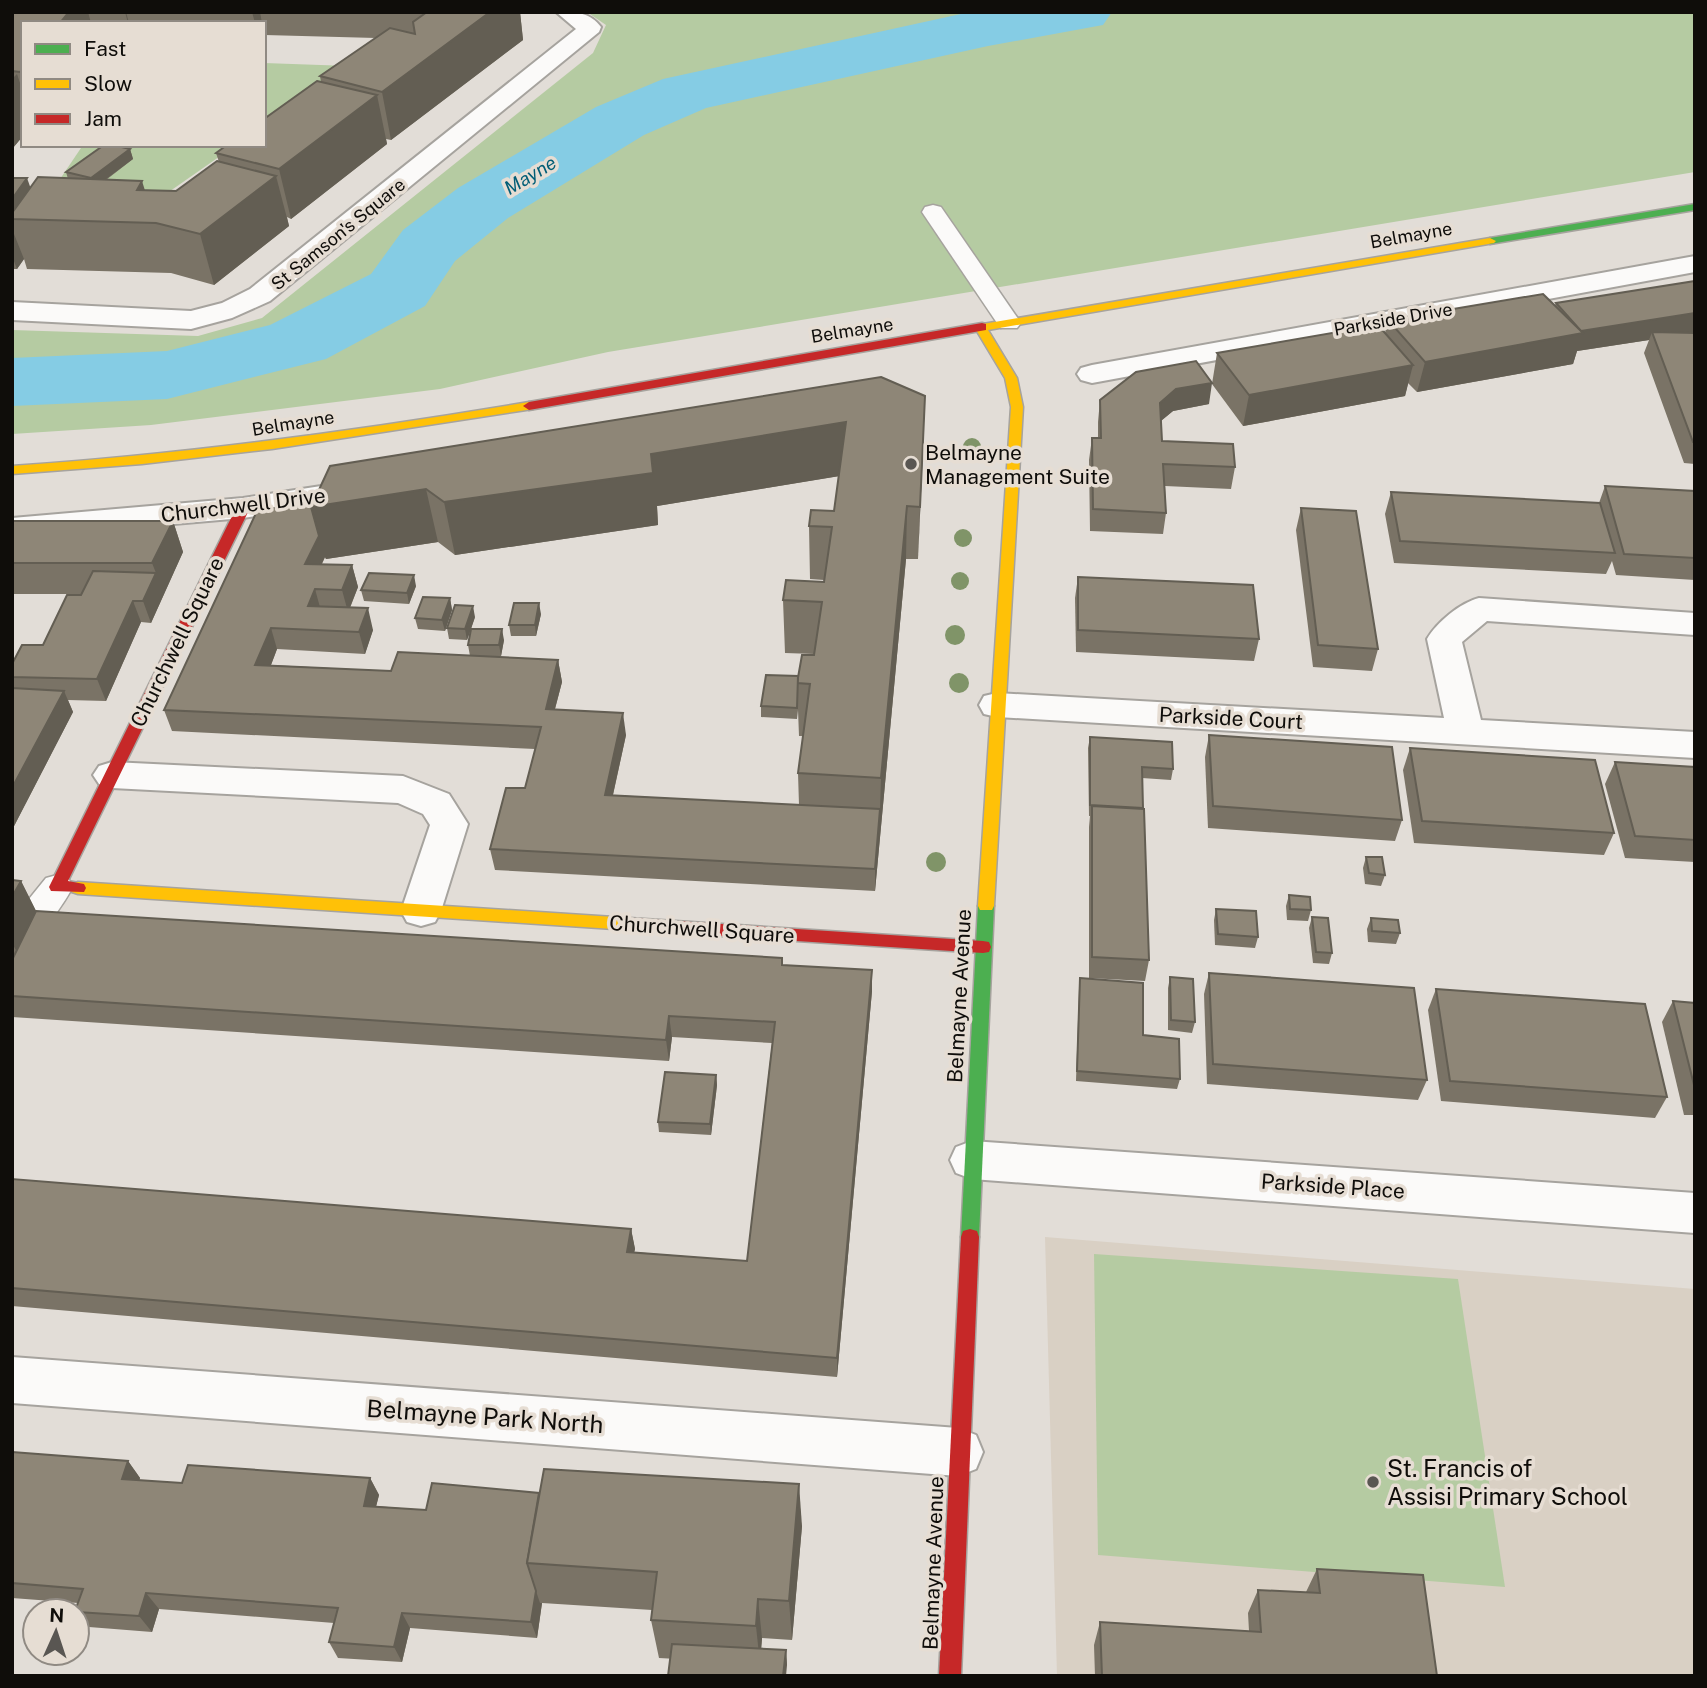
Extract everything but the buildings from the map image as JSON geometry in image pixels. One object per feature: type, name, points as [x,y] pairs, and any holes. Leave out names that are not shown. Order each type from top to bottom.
[{"type":"street","name":"St Samson's Square","points":[[12,312],[191,320],[216,316],[244,304],[269,290],[587,32],[589,27],[567,12]]},
{"type":"street","name":"Belmayne","points":[[12,470],[135,463],[256,448],[488,412],[1695,207]]},
{"type":"street","name":"Parkside Drive","points":[[1092,374],[1695,264]]},
{"type":"street","name":"Belmayne Avenue","points":[[950,1676],[958,1452],[983,947],[1017,407],[1011,378],[981,328]]},
{"type":"street","name":"Churchwell Drive","points":[[12,528],[243,508],[395,484]]},
{"type":"street","name":"Churchwell Square","points":[[243,508],[57,887],[983,947]]},
{"type":"street","points":[[1465,731],[1444,639],[1479,609],[1695,624]]},
{"type":"street","name":"Parkside Court","points":[[997,705],[1695,745]]},
{"type":"street","points":[[111,775],[403,790],[436,804],[449,824],[421,911]]},
{"type":"street","name":"Parkside Place","points":[[972,1160],[1695,1213]]},
{"type":"street","name":"Belmayne Park North","points":[[12,1380],[958,1452]]},
{"type":"lane","points":[[933,212],[1009,323]]},
{"type":"lane","points":[[22,931],[57,887]]},
{"type":"shaded area","name":"St. Francis of Assisi Primary School","points":[[1045,1237],[1695,1289],[1695,1676],[1057,1676]]},
{"type":"green space","points":[[587,12],[1695,12],[1695,172],[608,352],[440,389],[151,425],[12,434],[12,330],[198,336],[262,318],[593,53],[606,25]]},
{"type":"green space","points":[[266,63],[349,66],[266,124]]},
{"type":"green space","points":[[82,147],[233,147],[163,196],[52,191]]},
{"type":"green space","points":[[1094,1254],[1458,1279],[1505,1587],[1098,1555]]},
{"type":"waterway","name":"Mayne","points":[[12,382],[167,375],[298,342],[398,290],[429,246],[483,203],[620,121],[686,93],[988,27],[1081,12]]},
{"type":"traffic: fast","points":[[1490,241],[1695,207]]},
{"type":"traffic: fast","points":[[970,1237],[986,906]]},
{"type":"traffic: slow","points":[[982,327],[1490,241]]},
{"type":"traffic: slow","points":[[981,328],[1011,378],[1017,407],[986,906]]},
{"type":"traffic: slow","points":[[12,470],[272,446],[529,406]]},
{"type":"traffic: slow","points":[[78,888],[629,924]]},
{"type":"traffic: jam","points":[[529,406],[982,327]]},
{"type":"traffic: jam","points":[[78,888],[57,887],[243,508]]},
{"type":"traffic: jam","points":[[629,924],[983,947]]},
{"type":"traffic: jam","points":[[950,1676],[970,1237]]},
{"type":"place","name":"Belmayne Management Suite","points":[[911,464]]},
{"type":"place","name":"St. Francis of Assisi Primary School","points":[[1373,1482]]}]
